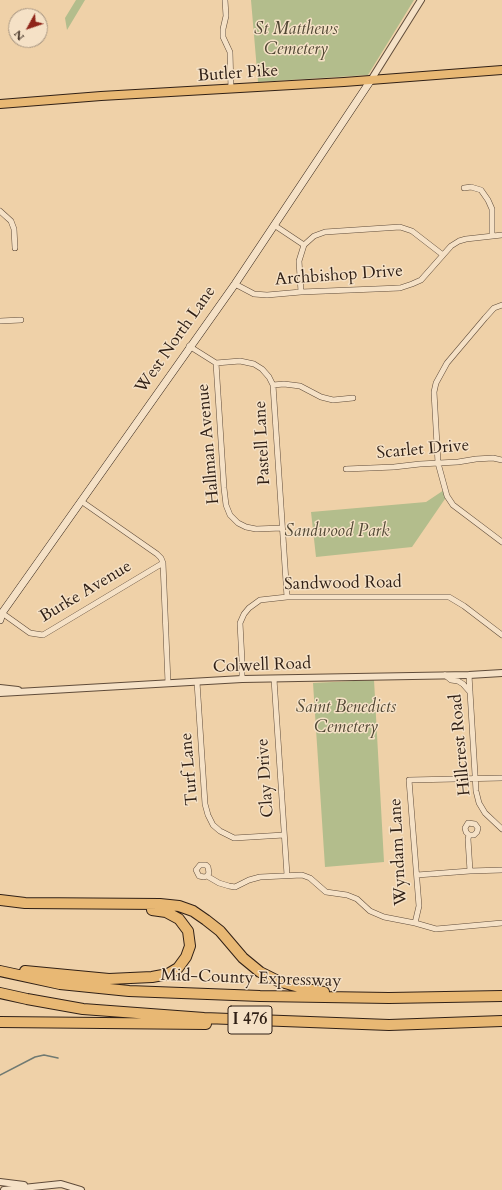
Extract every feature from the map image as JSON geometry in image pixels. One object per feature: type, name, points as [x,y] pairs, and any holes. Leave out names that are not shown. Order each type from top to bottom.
[{"type":"highway","points":[[0,900],[25,903],[160,904],[179,906],[193,911],[206,920],[220,931],[243,958],[260,972],[278,981],[306,990],[389,998]]},
{"type":"highway","points":[[0,907],[147,909],[166,912],[179,919],[188,931],[190,946],[186,957],[178,968],[168,974],[152,977],[109,978],[0,970]]},
{"type":"highway","name":"Mid-County Expressway","points":[[0,970],[60,984],[129,991],[260,996],[389,998],[502,996]]},
{"type":"highway","name":"I 476","points":[[0,993],[27,1000],[83,1009],[204,1018],[389,1025],[502,1020]]},
{"type":"highway","points":[[0,1022],[389,1025]]},
{"type":"main road","name":"Butler Pike","points":[[0,104],[22,101],[192,92],[502,70]]},
{"type":"main road","name":"West North Lane","points":[[1,616],[235,284],[370,80]]},
{"type":"street","points":[[225,0],[226,16],[223,37],[230,52],[231,89]]},
{"type":"street","points":[[370,80],[421,0]]},
{"type":"street","points":[[464,188],[471,187],[480,190],[488,200],[492,209],[492,235]]},
{"type":"street","points":[[0,211],[12,221],[16,248]]},
{"type":"street","points":[[274,225],[304,245]]},
{"type":"street","points":[[301,292],[299,261],[304,245],[314,236],[325,232],[400,227],[412,231],[443,255]]},
{"type":"street","name":"Archbishop Drive","points":[[235,284],[254,294],[267,295],[301,292],[400,288],[421,280],[451,246],[459,241],[492,235],[502,235]]},
{"type":"street","points":[[502,304],[494,308],[447,364],[436,383],[434,392],[438,463],[446,496],[453,505],[502,542]]},
{"type":"street","points":[[0,321],[21,320]]},
{"type":"street","points":[[190,346],[216,363]]},
{"type":"street","name":"Pastell Lane","points":[[216,363],[240,361],[254,364],[262,369],[274,385],[287,597]]},
{"type":"street","name":"Hallman Avenue","points":[[216,363],[224,488],[228,510],[230,515],[246,527],[256,529],[282,528]]},
{"type":"street","points":[[274,385],[284,384],[300,386],[321,397],[333,400],[354,398]]},
{"type":"street","name":"Scarlet Drive","points":[[346,469],[493,458],[502,460]]},
{"type":"street","points":[[81,501],[157,554],[163,563],[168,683]]},
{"type":"street","name":"Burke Avenue","points":[[1,616],[30,633],[43,635],[163,563]]},
{"type":"street","name":"Sandwood Road","points":[[242,680],[240,623],[244,614],[249,608],[260,600],[287,597],[449,597],[464,606],[502,635]]},
{"type":"street","name":"Colwell Road","points":[[0,693],[242,680],[502,673]]},
{"type":"street","points":[[445,675],[451,680],[458,681],[463,684],[470,693]]},
{"type":"street","name":"Hillcrest Road","points":[[469,675],[476,791],[479,802],[485,813],[502,829]]},
{"type":"street","name":"Clay Drive","points":[[274,679],[287,875]]},
{"type":"street","name":"Turf Lane","points":[[198,682],[205,804],[213,825],[220,831],[234,838],[284,835]]},
{"type":"street","name":"Colwell Road","points":[[0,688],[10,688],[23,691]]},
{"type":"street","points":[[476,779],[502,778]]},
{"type":"street","name":"Wyndam Lane","points":[[415,923],[419,906],[409,780],[476,779]]},
{"type":"street","points":[[469,835],[470,871]]},
{"type":"street","points":[[417,875],[502,870]]},
{"type":"street","points":[[207,876],[219,883],[236,886],[260,877],[296,874],[306,876],[326,892],[357,899],[370,911],[436,929],[502,923]]},
{"type":"street","points":[[0,1182],[37,1186]]},
{"type":"street","points":[[4,1190],[61,1184],[81,1190]]},
{"type":"green space","points":[[76,0],[85,0],[67,30],[65,18]]},
{"type":"green space","name":"St Matthews Cemetery","points":[[251,0],[414,0],[368,75],[258,82]]},
{"type":"green space","name":"Sandwood Park","points":[[444,490],[447,496],[412,547],[316,557],[311,512],[426,502]]},
{"type":"green space","name":"Saint Benedicts Cemetery","points":[[374,680],[384,862],[325,867],[313,683]]},
{"type":"waterway","points":[[0,1075],[35,1057],[44,1055],[58,1058]]}]
